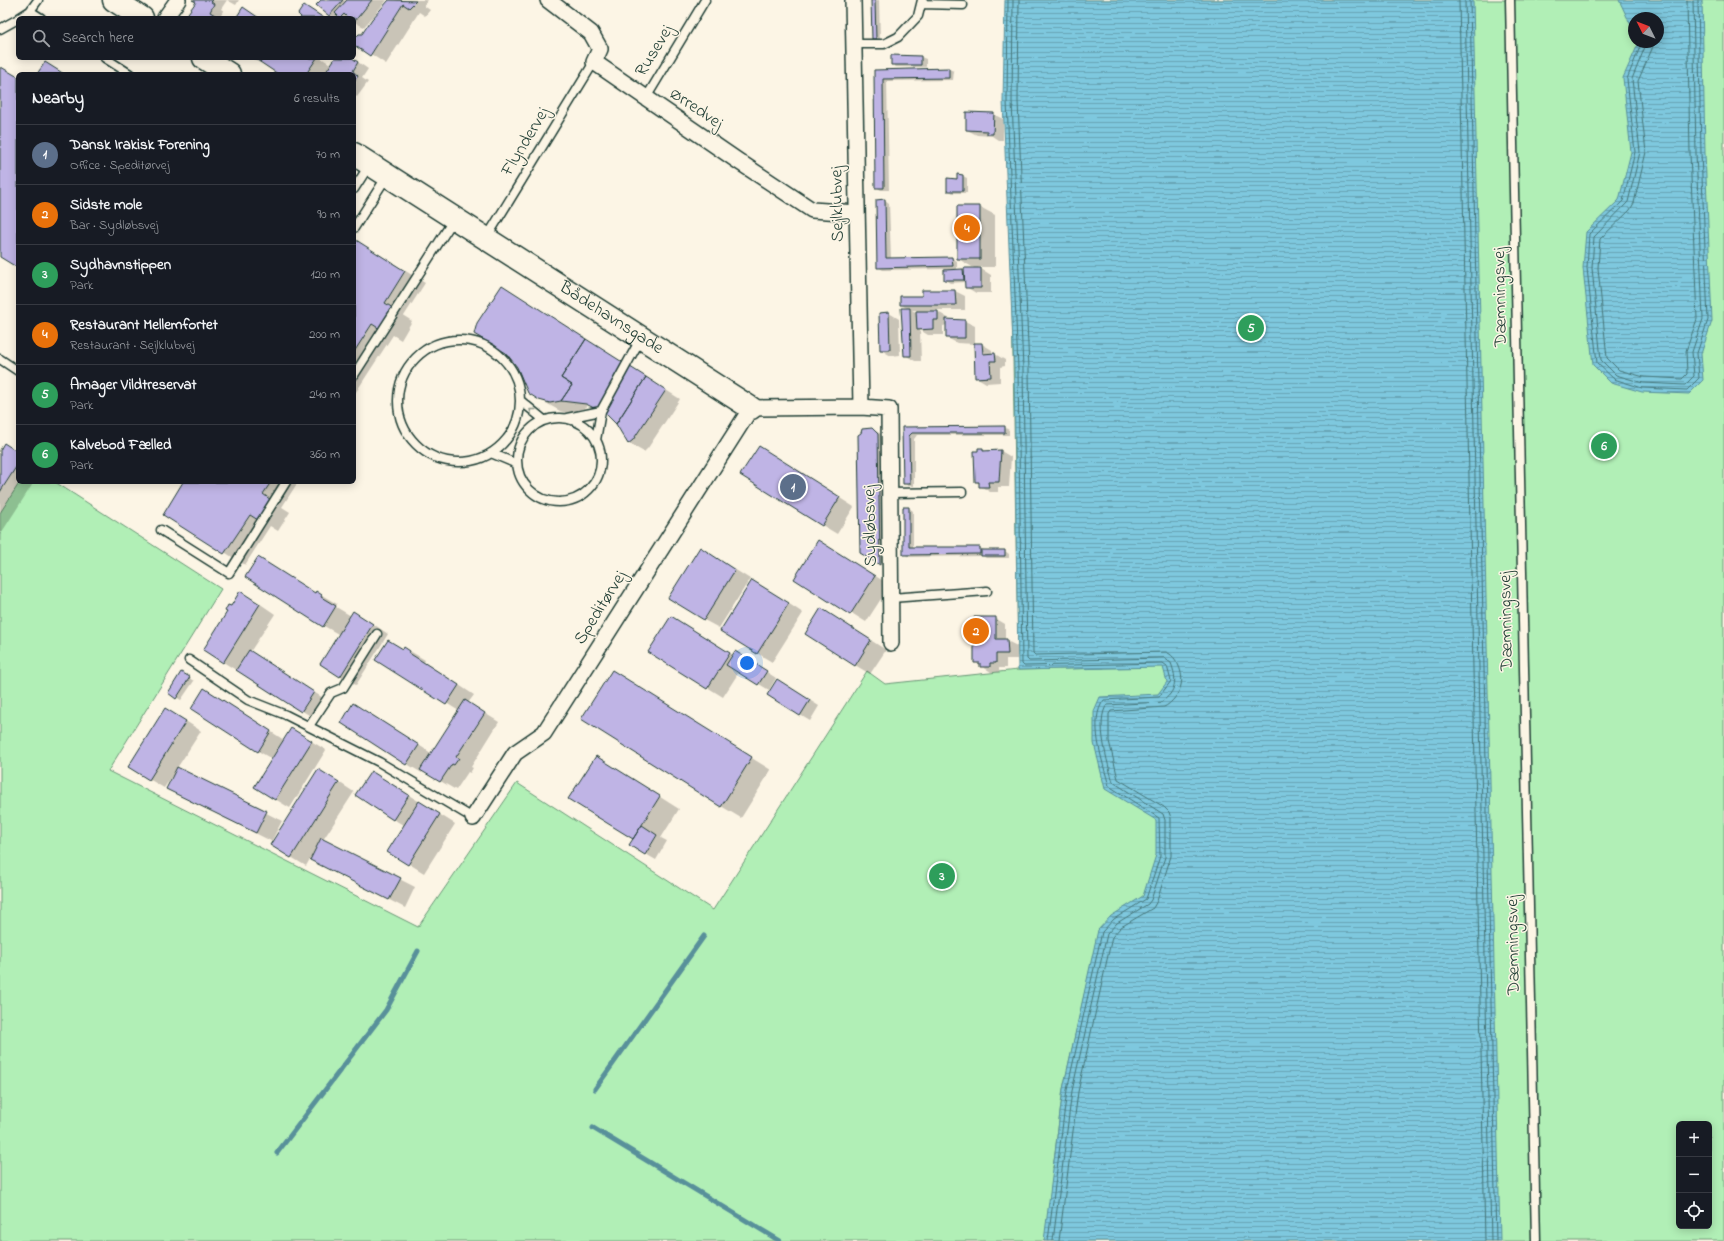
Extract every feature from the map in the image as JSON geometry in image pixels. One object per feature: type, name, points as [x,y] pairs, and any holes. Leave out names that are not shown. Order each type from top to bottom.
[{"type":"street","points":[[114,0],[139,16]]},
{"type":"street","points":[[167,16],[178,0]]},
{"type":"street","points":[[548,0],[591,32],[600,49],[594,62]]},
{"type":"street","name":"Sejlklubvej","points":[[853,0],[861,407]]},
{"type":"street","points":[[207,60],[226,72]]},
{"type":"street","name":"Ørredvej","points":[[594,62],[812,210],[857,213]]},
{"type":"street","name":"Bådehavnsgade","points":[[370,164],[751,408]]},
{"type":"street","points":[[751,408],[861,407]]},
{"type":"street","name":"Sydløbsvej","points":[[861,407],[889,409],[891,643]]},
{"type":"street","name":"Speditørvej","points":[[473,818],[515,753],[544,733],[751,408]]},
{"type":"lane","points":[[22,16],[30,12],[38,0]]},
{"type":"lane","name":"Rusevej","points":[[646,98],[705,0]]},
{"type":"lane","name":"Dæmningsvej","points":[[1510,0],[1536,1241]]},
{"type":"lane","points":[[854,44],[884,44],[898,37],[918,16],[922,2],[963,5]]},
{"type":"lane","points":[[30,12],[37,16]]},
{"type":"lane","points":[[0,29],[16,19]]},
{"type":"lane","points":[[107,60],[127,72]]},
{"type":"lane","name":"Flyndervej","points":[[486,238],[594,62]]},
{"type":"lane","points":[[356,186],[370,164]]},
{"type":"lane","points":[[356,220],[370,164]]},
{"type":"lane","points":[[356,372],[454,218]]},
{"type":"lane","points":[[596,440],[601,411],[641,338]]},
{"type":"lane","points":[[455,339],[475,341],[494,350],[508,363],[517,381],[521,401],[518,416],[512,431],[503,444],[491,453],[472,461],[452,462],[432,456],[416,444],[404,428],[398,409],[399,389],[406,370],[419,355],[436,344],[455,339]]},
{"type":"lane","points":[[0,359],[16,370]]},
{"type":"lane","points":[[521,401],[544,420]]},
{"type":"lane","points":[[567,418],[581,424],[592,433],[596,440],[602,460],[600,474],[593,487],[582,496],[569,502],[554,503],[540,499],[528,490],[520,478],[516,464],[518,450],[523,438],[532,427],[544,420],[567,418],[601,411]]},
{"type":"lane","points":[[491,453],[516,464]]},
{"type":"lane","points":[[161,530],[229,573],[285,484]]},
{"type":"lane","points":[[890,493],[962,492]]},
{"type":"lane","points":[[891,598],[987,591]]},
{"type":"lane","points":[[309,726],[331,693],[343,688],[377,634]]},
{"type":"lane","points":[[189,660],[248,700],[286,714],[379,762],[473,818]]},
{"type":"green space","points":[[1007,0],[1724,0],[1724,1241],[0,1241],[0,513],[19,484],[58,484],[221,589],[108,771],[418,927],[517,783],[713,910],[867,671],[885,684],[1018,670],[1104,668],[1018,656]],"holes":[[[1094,951],[1053,1168],[1063,1089]]]},
{"type":"water","points":[[1005,0],[1473,0],[1500,1241],[1044,1241],[1063,1089],[1098,930],[1111,916],[1143,896],[1156,855],[1156,820],[1105,789],[1094,743],[1094,711],[1100,697],[1158,694],[1167,682],[1163,667],[1018,670],[1014,369],[1003,101]]},
{"type":"water","points":[[1619,0],[1702,0],[1705,153],[1712,321],[1701,354],[1703,380],[1689,394],[1642,392],[1611,383],[1593,365],[1583,268],[1586,232],[1619,200],[1631,152],[1623,78],[1636,48],[1664,48],[1664,12],[1628,12],[1628,19]]},
{"type":"building","points":[[192,0],[213,0],[211,2],[214,4],[210,12],[214,16],[186,16],[196,2]]},
{"type":"building","points":[[321,0],[343,0],[329,16],[316,5]]},
{"type":"building","points":[[347,0],[372,0],[356,20],[356,16],[346,16],[344,14],[342,16],[338,16],[335,13]]},
{"type":"building","points":[[389,0],[416,1],[409,8],[403,4],[370,56],[356,46],[356,37],[359,34],[362,34],[372,19]]},
{"type":"building","points":[[871,0],[875,0],[876,39],[872,39]]},
{"type":"building","points":[[304,5],[321,16],[300,16],[298,14]]},
{"type":"building","points":[[243,7],[256,16],[237,16]]},
{"type":"building","points":[[891,55],[921,56],[921,65],[891,65]]},
{"type":"building","points":[[261,60],[316,60],[307,72],[275,72],[260,62]]},
{"type":"building","points":[[334,60],[355,60],[358,62],[353,71],[354,72],[326,72]]},
{"type":"building","points":[[45,62],[61,72],[38,72]]},
{"type":"building","points":[[1,67],[16,76],[16,267],[0,257]]},
{"type":"building","points":[[949,68],[949,78],[883,79],[884,188],[875,188],[874,70]]},
{"type":"building","points":[[966,112],[994,113],[993,134],[987,134],[987,131],[966,130]]},
{"type":"building","points":[[957,174],[963,175],[963,191],[947,191],[947,178],[957,179]]},
{"type":"building","points":[[885,199],[886,258],[952,257],[953,266],[877,268],[876,200]]},
{"type":"building","points":[[957,206],[980,206],[980,259],[957,259]]},
{"type":"building","points":[[356,240],[405,271],[385,303],[393,308],[380,329],[372,324],[356,349]]},
{"type":"building","points":[[964,268],[981,268],[981,288],[965,288]]},
{"type":"building","points":[[963,269],[964,280],[944,280],[944,270]]},
{"type":"building","points":[[502,285],[586,339],[561,378],[572,385],[561,401],[550,403],[539,400],[528,393],[517,367],[506,353],[474,334],[477,323]]},
{"type":"building","points":[[922,290],[955,290],[956,305],[900,305],[900,296],[922,296]]},
{"type":"building","points":[[901,308],[910,308],[911,356],[904,356]]},
{"type":"building","points":[[916,311],[938,311],[938,320],[933,320],[933,329],[917,330]]},
{"type":"building","points":[[889,312],[890,350],[880,350],[879,313]]},
{"type":"building","points":[[946,319],[965,320],[965,338],[946,338]]},
{"type":"building","points":[[586,339],[646,377],[616,424],[606,414],[586,404],[561,401],[572,385],[561,378]]},
{"type":"building","points":[[974,343],[982,343],[983,354],[995,353],[996,361],[990,361],[991,377],[975,378]]},
{"type":"building","points":[[646,377],[666,390],[633,440],[628,444],[616,424]]},
{"type":"building","points":[[1005,426],[1005,433],[912,433],[909,436],[910,484],[903,484],[902,427]]},
{"type":"building","points":[[872,428],[878,434],[880,565],[860,553],[858,435],[861,433],[862,429]]},
{"type":"building","points":[[4,443],[16,451],[16,467],[0,492],[0,450]]},
{"type":"building","points":[[759,446],[840,497],[822,526],[740,475]]},
{"type":"building","points":[[978,448],[983,448],[983,451],[1001,450],[999,482],[988,482],[989,487],[979,487],[979,482],[975,482],[974,451],[978,451]]},
{"type":"building","points":[[182,484],[270,484],[263,494],[271,500],[258,520],[250,515],[224,554],[163,515]]},
{"type":"building","points":[[903,507],[909,507],[909,547],[980,547],[980,554],[903,555]]},
{"type":"building","points":[[818,540],[875,576],[850,615],[794,579]]},
{"type":"building","points":[[700,547],[735,570],[704,620],[668,598]]},
{"type":"building","points":[[981,550],[1005,550],[1005,556],[981,556]]},
{"type":"building","points":[[258,557],[315,593],[316,591],[322,595],[321,597],[336,606],[323,627],[245,577]]},
{"type":"building","points":[[752,580],[789,603],[757,654],[720,631]]},
{"type":"building","points":[[240,591],[260,604],[223,663],[203,650],[227,612],[225,611],[228,605],[231,606]]},
{"type":"building","points":[[821,608],[871,640],[855,666],[805,634]]},
{"type":"building","points":[[353,611],[373,624],[340,677],[320,664]]},
{"type":"building","points":[[671,616],[730,653],[707,689],[648,652]]},
{"type":"building","points":[[974,617],[996,617],[996,639],[1007,639],[1008,654],[996,654],[996,663],[990,663],[990,667],[980,667],[980,663],[974,663]]},
{"type":"building","points":[[388,640],[403,649],[404,647],[410,651],[409,653],[459,685],[446,705],[375,660]]},
{"type":"building","points":[[249,650],[314,692],[301,712],[236,670]]},
{"type":"building","points":[[735,651],[767,671],[758,685],[726,665]]},
{"type":"building","points":[[612,670],[752,757],[721,807],[581,719]]},
{"type":"building","points":[[181,672],[190,677],[176,699],[168,693]]},
{"type":"building","points":[[777,679],[810,700],[800,716],[767,695]]},
{"type":"building","points":[[204,688],[271,731],[258,752],[191,709]]},
{"type":"building","points":[[465,700],[485,713],[456,757],[459,758],[454,765],[452,764],[440,782],[420,770]]},
{"type":"building","points":[[353,703],[419,745],[406,765],[341,723]]},
{"type":"building","points":[[165,708],[186,721],[149,780],[128,767]]},
{"type":"building","points":[[291,728],[312,741],[275,800],[254,787]]},
{"type":"building","points":[[596,756],[660,796],[633,839],[568,799]]},
{"type":"building","points":[[177,767],[267,811],[256,833],[166,789]]},
{"type":"building","points":[[318,769],[339,782],[291,858],[270,845]]},
{"type":"building","points":[[371,771],[409,795],[393,820],[355,795]]},
{"type":"building","points":[[419,801],[440,814],[408,865],[387,852]]},
{"type":"building","points":[[642,825],[657,835],[645,855],[629,845]]},
{"type":"building","points":[[321,838],[401,878],[389,900],[310,860]]},
{"type":"waterway","points":[[595,1089],[704,936]]},
{"type":"waterway","points":[[277,1153],[386,1010],[418,951]]},
{"type":"waterway","points":[[593,1128],[780,1241]]},
{"type":"place","name":"Restaurant Mellemfortet","points":[[967,228]]},
{"type":"place","name":"Amager Vildtreservat","points":[[1251,328]]},
{"type":"place","name":"Kalvebod Fælled","points":[[1604,446]]},
{"type":"place","name":"Dansk Irakisk Forening","points":[[793,487]]},
{"type":"place","name":"Sidste mole","points":[[976,631]]},
{"type":"place","name":"Sydhavnstippen","points":[[942,876]]}]
